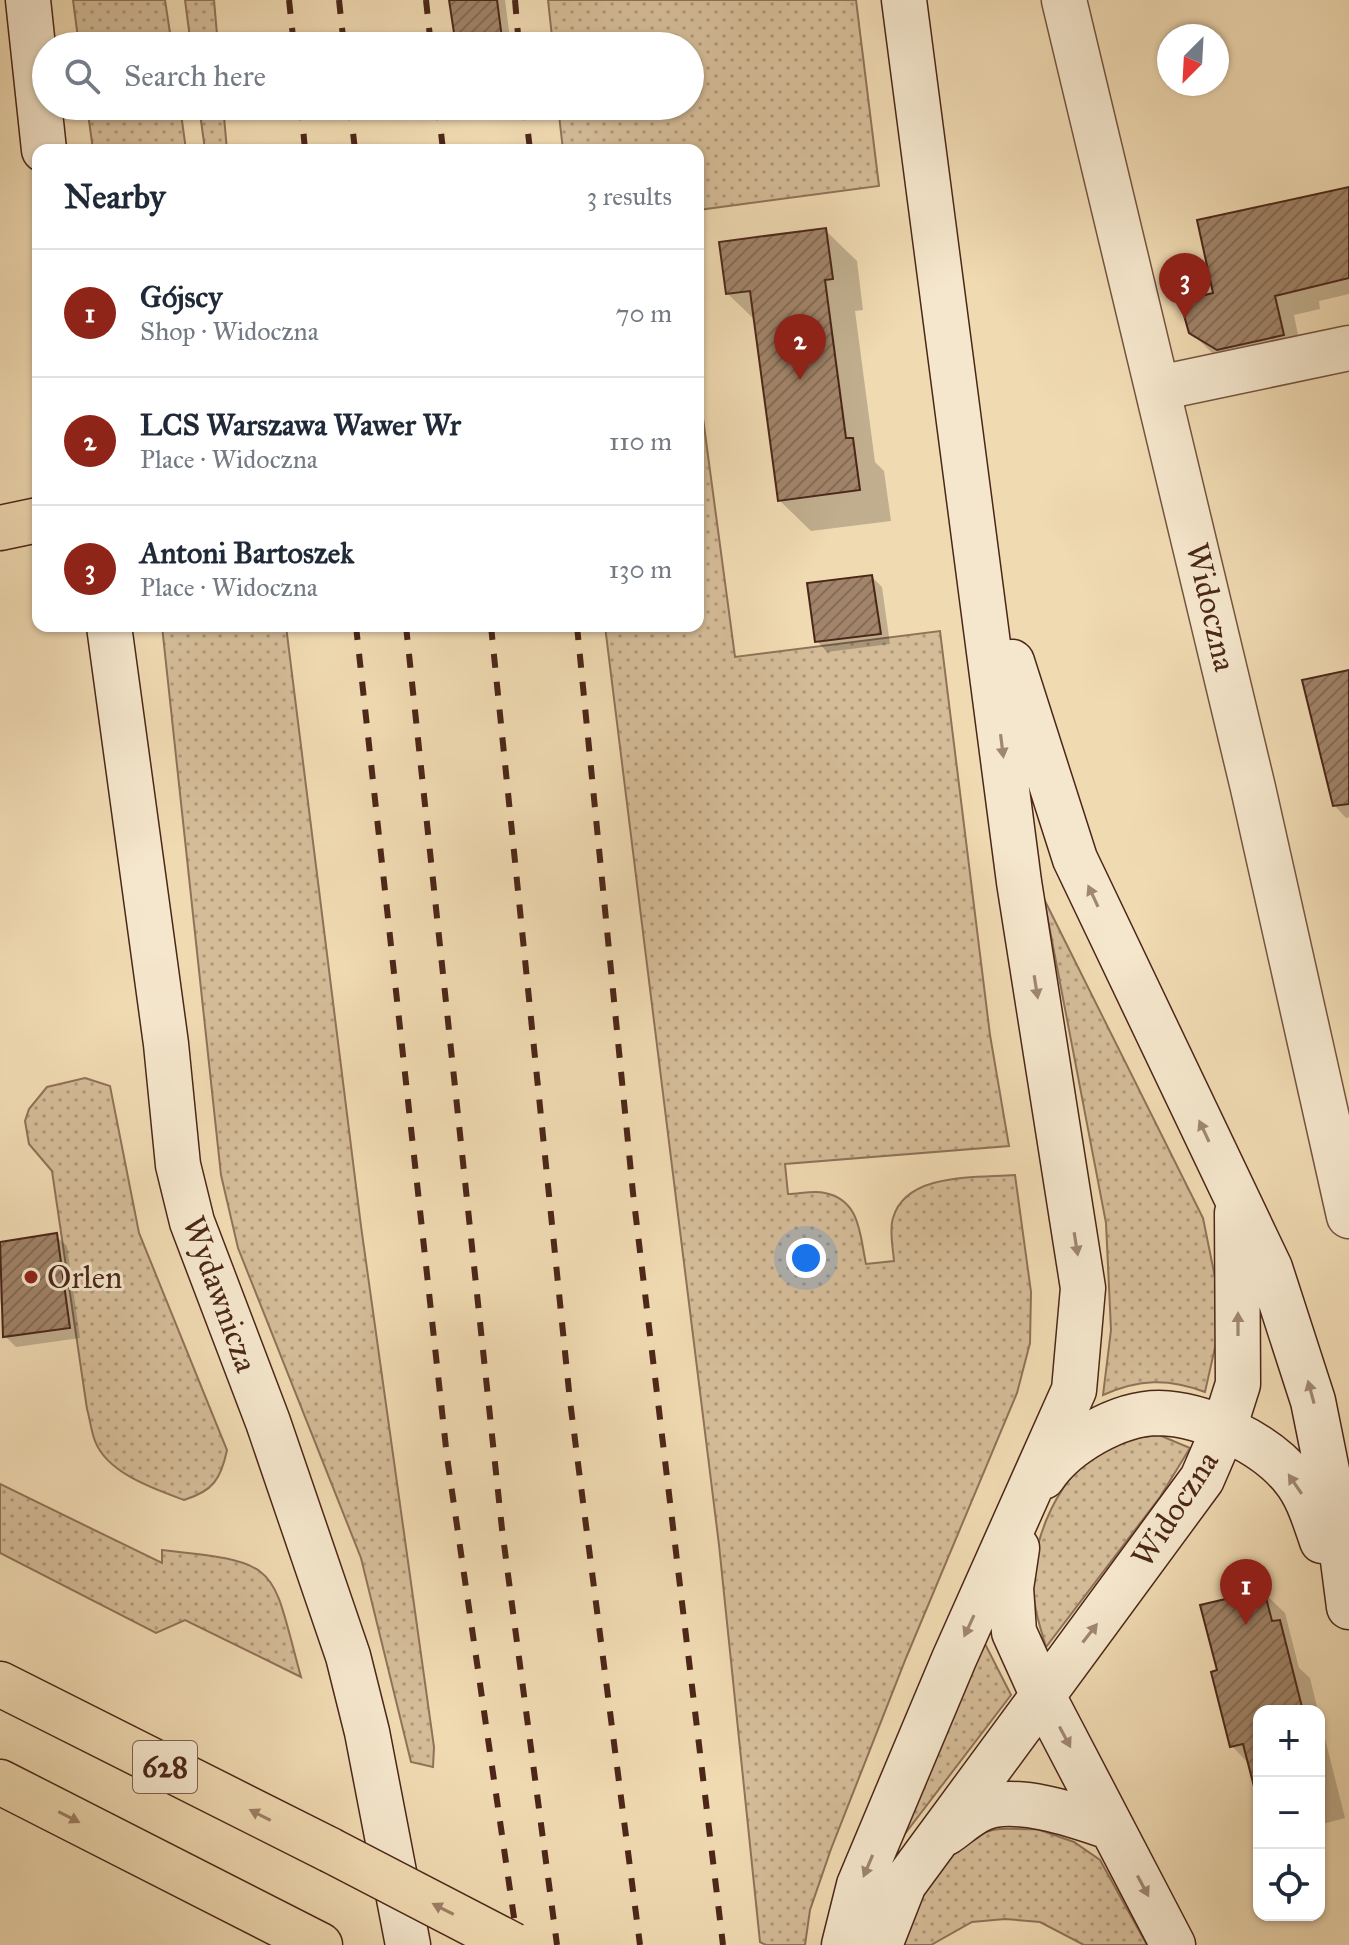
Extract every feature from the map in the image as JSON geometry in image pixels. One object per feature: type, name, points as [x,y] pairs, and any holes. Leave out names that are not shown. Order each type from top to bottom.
[{"type":"main road","points":[[28,0],[32,38]]},
{"type":"main road","name":"Widoczna","points":[[844,1945],[859,1885],[954,1659],[1074,1390],[1083,1288],[1019,882],[904,0]]},
{"type":"main road","name":"Widoczna","points":[[1064,0],[1159,388],[1349,1216]]},
{"type":"main road","points":[[41,120],[43,144]]},
{"type":"main road","points":[[1159,388],[1349,348]]},
{"type":"main road","points":[[0,528],[32,521]]},
{"type":"main road","name":"Widoczna","points":[[979,557],[1075,859],[1270,1268],[1310,1387],[1339,1530],[1349,1607]]},
{"type":"main road","name":"Wydawnicza","points":[[110,632],[166,1044],[178,1165],[192,1222],[268,1422],[348,1656],[367,1732],[408,1945]]},
{"type":"main road","name":"Widoczna","points":[[1042,1694],[1202,1479],[1224,1428],[1238,1384],[1237,1202]]},
{"type":"main road","points":[[1024,1504],[1048,1469],[1068,1450],[1126,1419],[1159,1413],[1224,1428],[1262,1449],[1295,1479],[1314,1517],[1349,1607]]},
{"type":"main road","name":"Widoczna","points":[[1024,1504],[1011,1588],[1014,1632],[1042,1694],[1173,1945]]},
{"type":"main road","name":"628","points":[[0,1684],[513,1945]]},
{"type":"main road","points":[[880,1945],[904,1884],[1042,1694]]},
{"type":"main road","points":[[0,1782],[320,1945]]},
{"type":"main road","points":[[931,1844],[979,1809],[1014,1804],[1064,1811],[1112,1828]]},
{"type":"shaded area","points":[[73,0],[165,0],[170,32],[77,32]]},
{"type":"shaded area","points":[[185,0],[214,0],[217,32],[189,32]]},
{"type":"shaded area","points":[[548,0],[856,0],[879,186],[704,209],[704,144],[562,144],[560,120],[704,120],[704,32],[551,32]]},
{"type":"shaded area","points":[[89,120],[182,120],[185,144],[92,144]]},
{"type":"shaded area","points":[[201,120],[224,120],[226,144],[204,144]]},
{"type":"shaded area","points":[[704,426],[735,657],[940,631],[990,1035],[1009,1146],[785,1164],[788,1194],[821,1192],[846,1203],[857,1221],[866,1264],[894,1261],[893,1218],[900,1203],[912,1192],[945,1180],[1015,1175],[1031,1292],[1030,1343],[1017,1393],[906,1658],[831,1849],[810,1910],[805,1945],[766,1945],[760,1942],[719,1545],[606,632],[704,632]]},
{"type":"shaded area","points":[[163,632],[287,632],[361,1226],[434,1747],[433,1767],[411,1762],[361,1558],[238,1248],[221,1175]]},
{"type":"shaded area","points":[[1044,899],[1203,1218],[1218,1292],[1216,1343],[1205,1392],[1179,1384],[1154,1382],[1103,1395],[1111,1330],[1106,1223]]},
{"type":"shaded area","points":[[85,1078],[110,1086],[139,1233],[227,1450],[222,1469],[209,1488],[184,1500],[146,1485],[110,1462],[95,1441],[87,1409],[52,1171],[29,1144],[25,1121],[29,1109],[47,1087]]},
{"type":"shaded area","points":[[1159,1435],[1190,1448],[1160,1497],[1046,1647],[1038,1621],[1033,1584],[1039,1541],[1057,1498],[1083,1464],[1099,1451],[1120,1441]]},
{"type":"shaded area","points":[[0,1484],[162,1563],[162,1550],[230,1559],[251,1566],[265,1576],[275,1591],[301,1677],[185,1620],[156,1633],[0,1553]]},
{"type":"shaded area","points":[[981,1636],[1011,1695],[901,1839]]},
{"type":"shaded area","points":[[1037,1829],[1074,1842],[1100,1860],[1147,1945],[1084,1945],[1040,1922],[1005,1919],[972,1922],[931,1945],[895,1945],[930,1875],[957,1847],[993,1830]]},
{"type":"building","points":[[449,0],[497,0],[501,32],[454,32]]},
{"type":"building","points":[[1349,187],[1349,278],[1275,296],[1284,335],[1217,350],[1189,333],[1180,301],[1213,293],[1197,220]]},
{"type":"building","points":[[826,228],[833,279],[825,280],[846,438],[853,438],[860,490],[778,501],[750,291],[726,294],[719,242]]},
{"type":"building","points":[[872,575],[881,634],[815,642],[807,583]]},
{"type":"building","points":[[1349,670],[1349,804],[1333,806],[1302,680]]},
{"type":"building","name":"Orlen","points":[[57,1233],[70,1328],[3,1337],[0,1242]]},
{"type":"building","points":[[1264,1590],[1272,1621],[1280,1620],[1301,1705],[1253,1705],[1253,1783],[1243,1744],[1230,1747],[1211,1672],[1217,1670],[1200,1605]]},
{"type":"railway","points":[[289,0],[292,32]]},
{"type":"railway","points":[[339,0],[342,32]]},
{"type":"railway","points":[[426,0],[429,32]]},
{"type":"railway","points":[[515,0],[518,32]]},
{"type":"railway","points":[[302,120],[304,144]]},
{"type":"railway","points":[[352,120],[354,144]]},
{"type":"railway","points":[[440,120],[442,144]]},
{"type":"railway","points":[[527,120],[529,144]]},
{"type":"railway","points":[[357,632],[447,1457],[518,1945]]},
{"type":"railway","points":[[407,632],[502,1529],[557,1945]]},
{"type":"railway","points":[[492,632],[570,1401],[640,1945]]},
{"type":"railway","points":[[578,632],[633,1193],[723,1945]]},
{"type":"place","name":"Antoni Bartoszek","points":[[1185,319]]},
{"type":"place","name":"LCS Warszawa Wawer Wr","points":[[800,380]]},
{"type":"place","name":"Orlen","points":[[31,1277]]},
{"type":"place","name":"Gójscy","points":[[1246,1625]]}]
